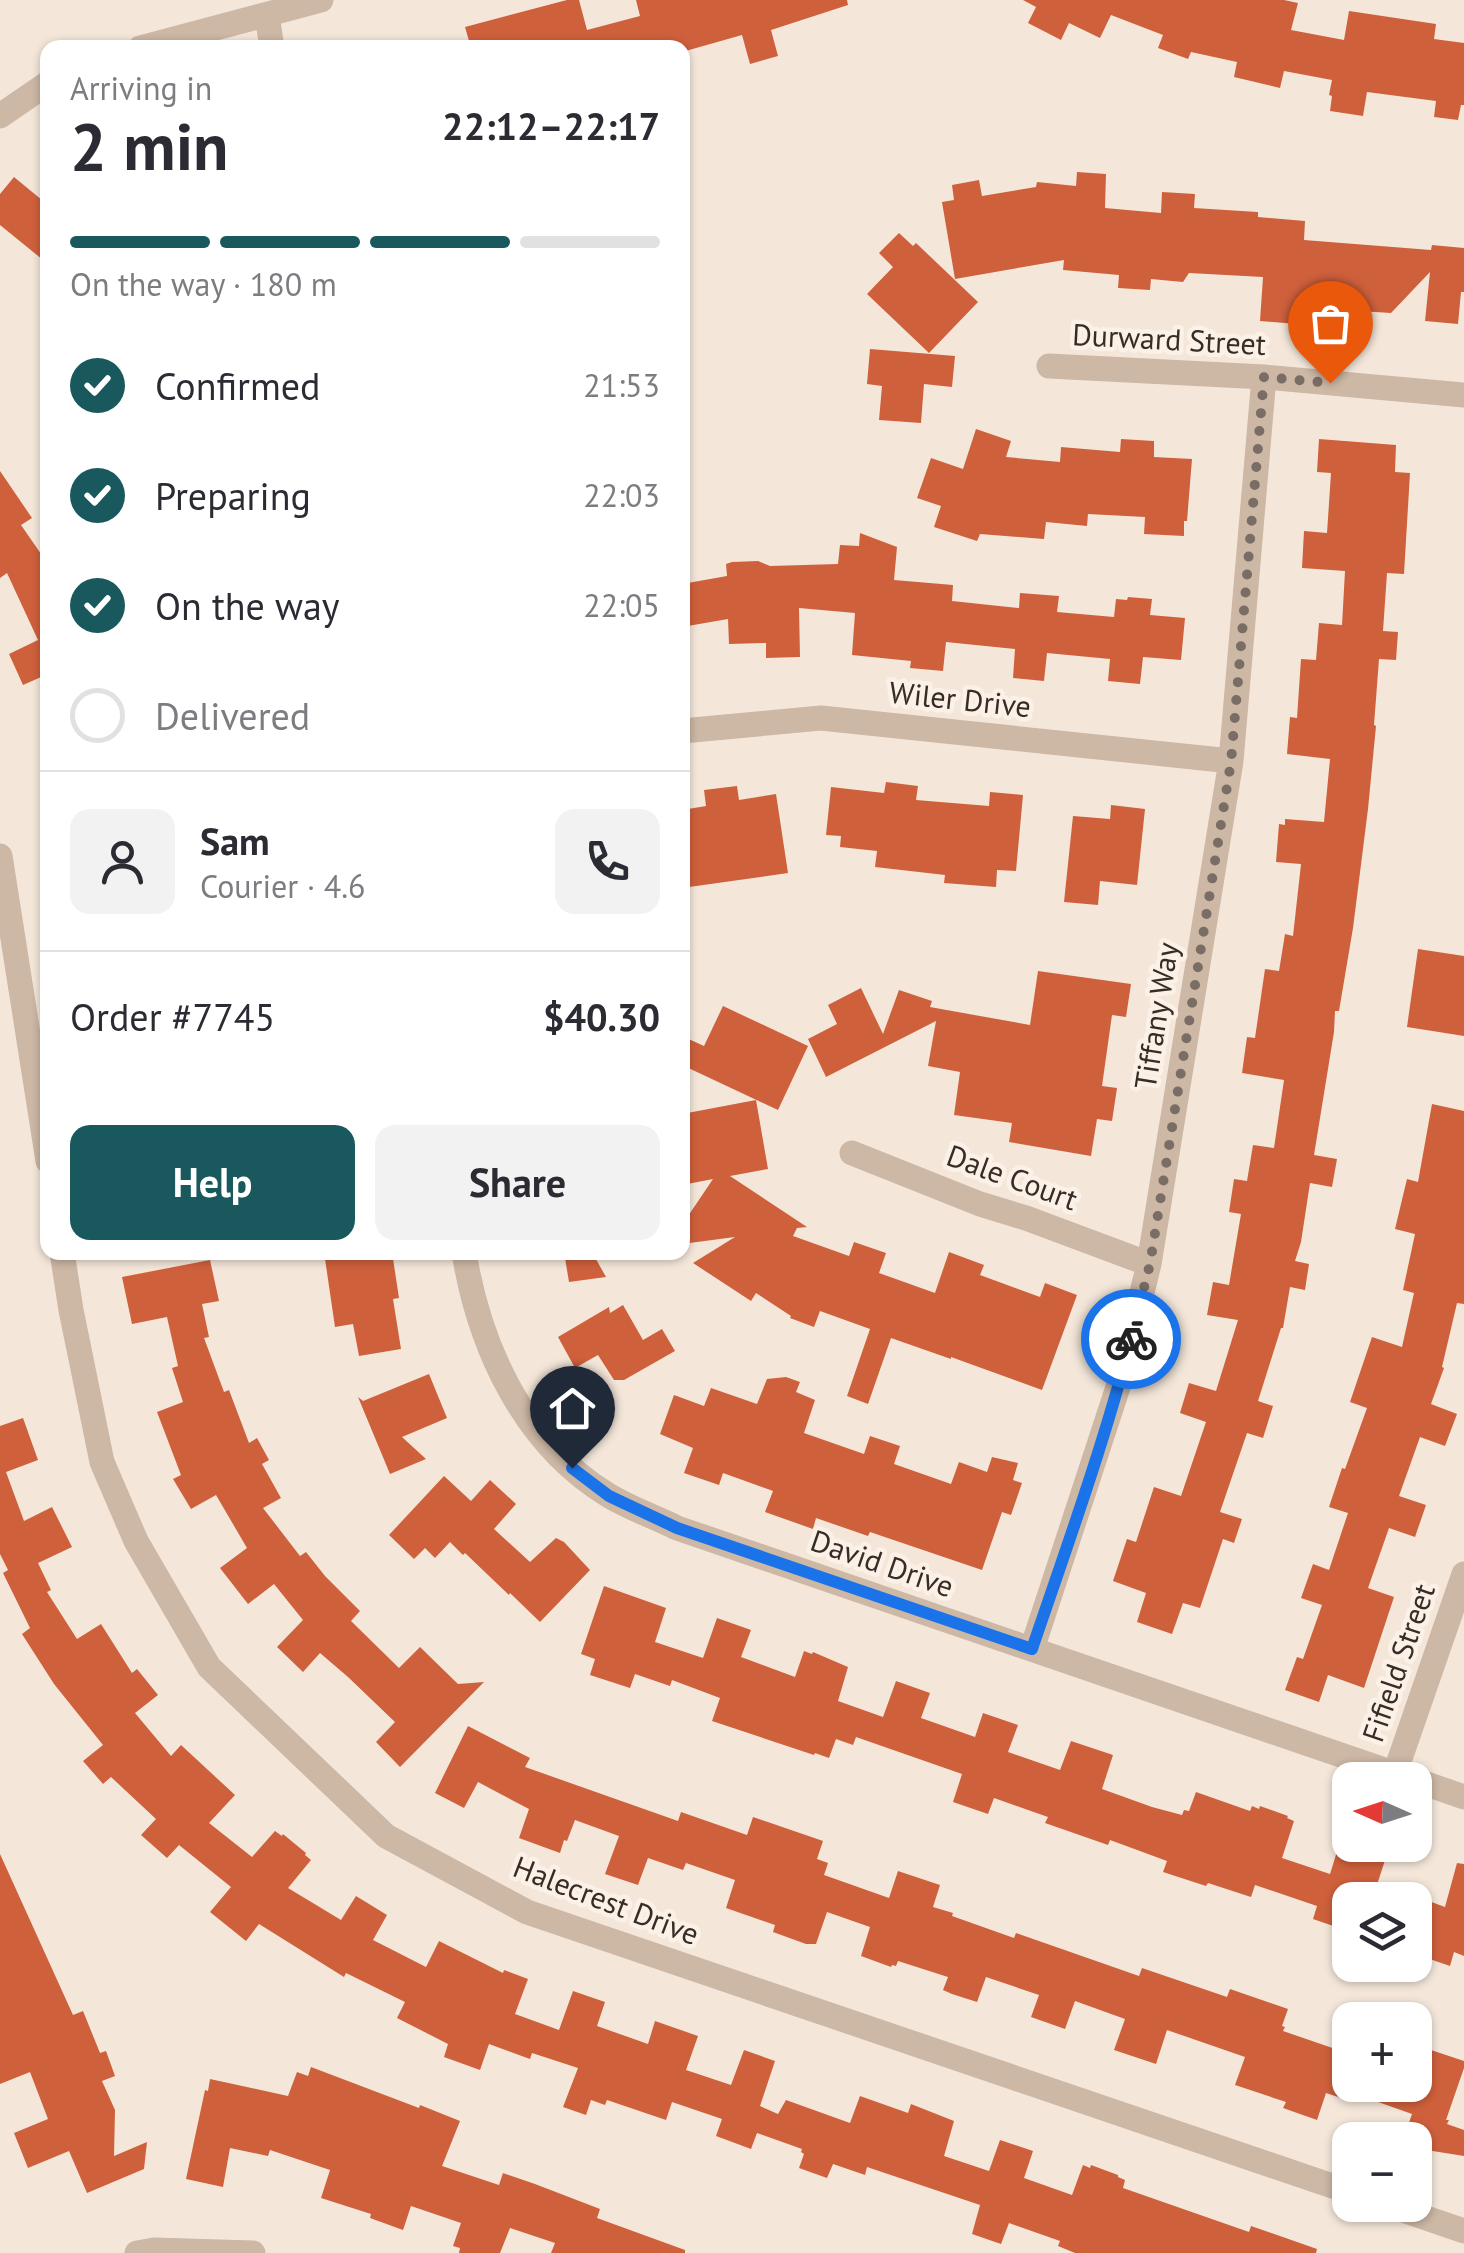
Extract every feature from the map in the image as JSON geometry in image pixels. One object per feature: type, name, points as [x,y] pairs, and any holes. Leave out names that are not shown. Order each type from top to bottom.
[{"type":"street","points":[[172,40],[322,0]]},
{"type":"street","points":[[267,16],[271,40]]},
{"type":"street","points":[[0,116],[40,88]]},
{"type":"street","name":"Durward Street","points":[[1049,366],[1264,377],[1464,395]]},
{"type":"street","name":"Tiffany Way","points":[[1032,1649],[1121,1378],[1150,1264],[1231,762],[1264,377]]},
{"type":"street","name":"Wiler Drive","points":[[690,730],[821,718],[1231,762]]},
{"type":"street","points":[[0,856],[40,1110]]},
{"type":"street","name":"Dale Court","points":[[852,1153],[980,1204],[1150,1264]]},
{"type":"street","name":"Halecrest Drive","points":[[63,1260],[102,1462],[142,1552],[209,1667],[386,1836],[527,1912],[1332,2186]]},
{"type":"street","name":"David Drive","points":[[465,1260],[494,1361],[538,1435],[609,1496],[677,1528],[1361,1762]]},
{"type":"street","name":"Fifield Street","points":[[1412,1762],[1464,1574]]},
{"type":"street","name":"David Drive","points":[[1432,1787],[1464,1798]]},
{"type":"street","points":[[1432,2220],[1464,2231]]},
{"type":"street","points":[[137,2253],[254,2253]]},
{"type":"building","points":[[567,0],[579,0],[587,30],[640,16],[636,0],[847,0],[848,5],[771,30],[778,56],[750,64],[742,35],[690,50],[690,40],[469,40],[465,27]]},
{"type":"building","points":[[1023,0],[1284,0],[1298,3],[1291,30],[1344,40],[1349,11],[1436,24],[1434,39],[1464,43],[1464,105],[1458,120],[1434,117],[1436,101],[1367,92],[1363,116],[1330,111],[1332,80],[1284,71],[1280,88],[1234,77],[1237,62],[1191,52],[1188,59],[1158,48],[1163,35],[1111,15],[1100,38],[1069,23],[1061,40],[1028,23],[1036,7]]},
{"type":"building","points":[[1077,172],[1106,174],[1105,208],[1161,213],[1162,192],[1195,194],[1194,208],[1258,212],[1258,217],[1305,221],[1304,240],[1431,250],[1432,245],[1464,248],[1464,292],[1458,324],[1425,321],[1430,272],[1391,313],[1359,311],[1358,322],[1298,316],[1297,324],[1260,321],[1263,277],[1189,273],[1183,282],[1151,279],[1150,290],[1118,288],[1119,275],[1063,270],[1064,260],[955,279],[942,202],[954,200],[952,185],[979,180],[982,196],[1036,187],[1037,182],[1076,186]]},
{"type":"building","points":[[14,177],[40,198],[40,258],[0,225],[0,194]]},
{"type":"building","points":[[899,233],[913,246],[916,243],[978,302],[929,353],[867,294],[893,267],[879,253]]},
{"type":"building","points":[[870,349],[955,356],[952,387],[924,384],[921,423],[879,420],[882,386],[867,384]]},
{"type":"building","points":[[976,429],[1011,441],[1006,457],[1060,462],[1061,447],[1120,452],[1121,439],[1154,441],[1154,457],[1192,459],[1184,536],[1144,534],[1145,517],[1088,514],[1087,526],[1046,522],[1044,539],[980,534],[977,541],[934,527],[941,506],[917,498],[931,458],[963,469]]},
{"type":"building","points":[[1319,439],[1396,445],[1395,472],[1410,473],[1404,574],[1387,573],[1383,631],[1398,632],[1396,660],[1379,659],[1368,809],[1353,928],[1339,1011],[1335,1011],[1314,1155],[1337,1159],[1332,1187],[1310,1183],[1295,1261],[1309,1264],[1305,1290],[1290,1287],[1283,1328],[1258,1401],[1273,1406],[1263,1438],[1247,1433],[1220,1512],[1242,1519],[1234,1543],[1223,1539],[1200,1608],[1183,1603],[1172,1634],[1137,1622],[1146,1593],[1113,1581],[1127,1539],[1136,1542],[1154,1487],[1181,1496],[1206,1422],[1180,1413],[1189,1383],[1216,1391],[1238,1320],[1207,1315],[1213,1282],[1229,1285],[1241,1214],[1229,1212],[1234,1179],[1247,1181],[1253,1145],[1274,1148],[1284,1080],[1242,1073],[1247,1037],[1255,1038],[1265,969],[1279,971],[1285,934],[1293,936],[1301,864],[1276,862],[1279,824],[1285,825],[1285,819],[1324,822],[1330,759],[1287,754],[1290,717],[1297,718],[1301,659],[1316,660],[1319,623],[1342,625],[1345,571],[1302,568],[1304,531],[1327,533],[1331,473],[1317,472]]},
{"type":"building","points":[[0,471],[32,518],[21,525],[40,552],[40,678],[23,685],[9,654],[38,640],[7,573],[0,578]]},
{"type":"building","points":[[860,533],[897,547],[894,580],[953,585],[952,601],[1019,608],[1020,593],[1059,596],[1057,612],[1114,617],[1116,599],[1152,599],[1150,615],[1185,618],[1181,660],[1143,657],[1140,684],[1108,681],[1110,659],[1047,653],[1044,681],[1013,678],[1015,649],[946,642],[943,671],[910,668],[911,661],[852,655],[855,613],[799,608],[800,657],[766,658],[766,643],[729,644],[728,619],[690,626],[690,583],[727,576],[726,564],[838,564],[840,545],[859,546]]},
{"type":"building","points":[[886,782],[918,786],[916,800],[989,806],[990,792],[1023,795],[1016,871],[997,870],[996,887],[944,883],[945,875],[875,867],[877,851],[840,847],[841,836],[826,835],[831,787],[884,793]]},
{"type":"building","points":[[737,786],[739,800],[776,794],[788,873],[690,887],[690,809],[706,806],[704,790]]},
{"type":"building","points":[[1111,805],[1145,809],[1137,885],[1100,881],[1098,905],[1064,902],[1073,816],[1110,819]]},
{"type":"building","points":[[1418,949],[1464,956],[1464,1036],[1407,1027]]},
{"type":"building","points":[[1038,971],[1131,984],[1126,1017],[1112,1015],[1102,1086],[1117,1088],[1112,1121],[1097,1119],[1091,1156],[1009,1142],[1012,1123],[954,1115],[960,1072],[928,1066],[936,1021],[826,1077],[808,1039],[837,1024],[828,1005],[861,988],[883,1034],[899,990],[932,1001],[930,1007],[1030,1025]]},
{"type":"building","points":[[723,1006],[808,1046],[778,1110],[690,1069],[690,1040],[704,1046]]},
{"type":"building","points":[[756,1100],[768,1169],[730,1176],[807,1227],[797,1228],[793,1236],[849,1256],[854,1242],[886,1253],[879,1273],[935,1293],[949,1252],[984,1265],[980,1275],[1040,1297],[1045,1283],[1077,1295],[1042,1390],[891,1338],[868,1404],[847,1396],[870,1329],[820,1311],[814,1327],[790,1318],[756,1293],[751,1301],[693,1263],[735,1237],[690,1243],[690,1213],[713,1179],[690,1183],[690,1112]]},
{"type":"building","points":[[1432,1104],[1464,1111],[1464,1304],[1457,1303],[1444,1368],[1431,1404],[1457,1414],[1445,1446],[1420,1437],[1399,1496],[1426,1505],[1415,1537],[1389,1528],[1368,1588],[1394,1597],[1364,1688],[1328,1675],[1319,1702],[1285,1690],[1297,1657],[1303,1659],[1322,1605],[1301,1598],[1313,1564],[1329,1570],[1348,1513],[1329,1507],[1367,1408],[1350,1402],[1372,1337],[1402,1347],[1414,1293],[1403,1290],[1415,1234],[1395,1229],[1407,1179],[1418,1182]]},
{"type":"building","points":[[210,1260],[219,1301],[202,1304],[209,1337],[204,1338],[249,1443],[257,1438],[269,1460],[262,1464],[281,1498],[263,1508],[300,1556],[306,1552],[360,1611],[351,1621],[399,1668],[420,1647],[458,1684],[484,1682],[400,1767],[376,1742],[395,1722],[320,1653],[303,1672],[277,1647],[303,1620],[274,1584],[248,1604],[220,1568],[247,1548],[216,1495],[191,1509],[173,1479],[181,1475],[157,1412],[183,1402],[172,1368],[178,1366],[167,1317],[132,1324],[122,1277]]},
{"type":"building","points":[[325,1260],[393,1260],[399,1298],[393,1299],[401,1349],[359,1356],[353,1324],[335,1327]]},
{"type":"building","points":[[565,1260],[596,1260],[606,1277],[569,1282]]},
{"type":"building","points":[[623,1305],[643,1340],[662,1329],[675,1351],[624,1380],[614,1380],[598,1355],[575,1368],[558,1337],[609,1307],[610,1313]]},
{"type":"building","points":[[429,1374],[447,1418],[402,1437],[426,1459],[390,1474],[358,1397],[363,1401]]},
{"type":"building","points":[[786,1377],[800,1382],[796,1392],[815,1400],[804,1433],[864,1454],[870,1436],[900,1446],[894,1464],[951,1484],[959,1462],[987,1472],[992,1457],[1018,1463],[1013,1480],[1022,1483],[1011,1515],[1002,1512],[982,1570],[816,1518],[813,1529],[765,1512],[773,1491],[723,1473],[719,1485],[684,1473],[693,1448],[660,1434],[674,1395],[704,1406],[711,1388],[757,1404],[767,1379]]},
{"type":"building","points":[[23,1418],[38,1460],[6,1472],[24,1521],[52,1507],[72,1547],[38,1563],[51,1590],[47,1592],[77,1639],[101,1624],[132,1673],[137,1669],[158,1695],[135,1713],[171,1756],[181,1745],[235,1795],[209,1823],[252,1857],[275,1831],[306,1853],[311,1860],[288,1888],[341,1920],[356,1896],[387,1915],[373,1940],[426,1967],[439,1941],[503,1973],[504,1970],[528,1979],[515,2014],[559,2030],[573,1991],[605,2002],[597,2026],[648,2044],[655,2021],[698,2036],[686,2070],[731,2085],[744,2050],[775,2061],[760,2106],[778,2114],[786,2100],[850,2123],[860,2096],[908,2113],[911,2104],[954,2121],[944,2156],[989,2171],[1000,2140],[1033,2151],[1024,2178],[1072,2195],[1083,2165],[1091,2165],[1125,2180],[1123,2188],[1249,2232],[1251,2226],[1317,2249],[1316,2253],[1075,2253],[1058,2246],[1060,2241],[1009,2223],[1001,2244],[972,2234],[980,2205],[867,2167],[865,2175],[833,2164],[827,2178],[799,2168],[802,2149],[757,2133],[751,2149],[716,2136],[722,2119],[672,2102],[666,2120],[607,2100],[605,2105],[591,2100],[586,2115],[563,2107],[578,2068],[532,2053],[530,2059],[489,2044],[480,2070],[444,2057],[448,2044],[397,2018],[405,2002],[346,1973],[344,1977],[259,1924],[246,1941],[210,1912],[231,1887],[179,1845],[167,1858],[141,1835],[156,1819],[111,1777],[103,1784],[83,1761],[103,1745],[54,1684],[22,1634],[30,1628],[3,1573],[8,1570],[0,1554],[0,1426]]},
{"type":"building","points":[[444,1476],[471,1501],[490,1480],[516,1504],[494,1529],[530,1562],[556,1538],[590,1570],[540,1622],[450,1542],[435,1558],[425,1548],[414,1559],[389,1535]]},
{"type":"building","points":[[604,1586],[666,1608],[655,1642],[703,1658],[717,1618],[751,1630],[741,1657],[795,1677],[804,1651],[848,1667],[838,1701],[883,1717],[896,1681],[930,1693],[921,1718],[975,1737],[983,1713],[1018,1725],[1008,1752],[1060,1770],[1071,1741],[1113,1755],[1102,1789],[1152,1807],[1182,1815],[1184,1810],[1189,1811],[1196,1792],[1250,1811],[1252,1806],[1260,1806],[1288,1816],[1294,1821],[1282,1858],[1330,1874],[1334,1862],[1384,1862],[1378,1882],[1332,1882],[1332,1926],[1313,1919],[1317,1906],[1255,1885],[1251,1897],[1163,1872],[1167,1861],[1110,1840],[1108,1845],[1045,1823],[1048,1817],[994,1798],[988,1814],[953,1802],[962,1774],[856,1737],[853,1745],[836,1739],[829,1758],[712,1721],[720,1698],[672,1680],[670,1686],[635,1674],[630,1688],[590,1675],[595,1659],[581,1654]]},
{"type":"building","points":[[468,1726],[530,1758],[525,1767],[678,1821],[681,1812],[747,1835],[753,1817],[823,1841],[817,1859],[828,1863],[824,1875],[889,1898],[898,1871],[940,1885],[933,1907],[1014,1938],[1016,1933],[1139,1976],[1142,1968],[1227,1997],[1230,1989],[1288,2009],[1283,2031],[1332,2048],[1332,2095],[1326,2093],[1317,2120],[1283,2108],[1286,2102],[1235,2085],[1245,2057],[1167,2030],[1156,2064],[1114,2050],[1125,2019],[1075,2001],[1065,2029],[1031,2017],[1039,1995],[986,1977],[977,2002],[952,1994],[943,1990],[948,1977],[898,1961],[891,1967],[861,1956],[870,1927],[827,1912],[816,1944],[806,1944],[773,1932],[775,1925],[726,1908],[735,1880],[686,1863],[683,1870],[648,1858],[638,1885],[605,1874],[619,1836],[575,1820],[560,1853],[519,1838],[529,1809],[478,1782],[464,1808],[435,1793]]},
{"type":"building","points":[[0,1854],[73,2015],[83,2011],[100,2053],[106,2051],[115,2076],[102,2081],[115,2110],[114,2156],[147,2142],[144,2169],[87,2193],[69,2151],[28,2168],[14,2133],[48,2119],[30,2072],[0,2084]]},
{"type":"building","points":[[1457,1863],[1464,1864],[1464,1956],[1454,1952],[1450,1966],[1432,1960],[1432,1902],[1445,1907]]},
{"type":"building","points":[[1432,2050],[1464,2061],[1446,2120],[1447,2124],[1464,2130],[1464,2156],[1432,2151],[1432,2122],[1409,2122],[1412,2114],[1378,2102],[1432,2102]]},
{"type":"building","points":[[311,2067],[460,2121],[442,2166],[499,2185],[503,2173],[535,2184],[600,2209],[597,2218],[685,2253],[551,2253],[555,2243],[510,2228],[500,2253],[459,2253],[460,2248],[453,2246],[461,2223],[411,2206],[403,2230],[370,2218],[371,2214],[321,2198],[330,2170],[270,2150],[268,2156],[230,2148],[223,2187],[186,2179],[210,2079],[288,2096],[297,2072],[308,2076]]},
{"type":"way so far","points":[[1131,1339],[1150,1264],[1231,762],[1264,377],[1330,383]]},
{"type":"route","points":[[572,1468],[609,1496],[677,1528],[1032,1649],[1131,1339]]}]
